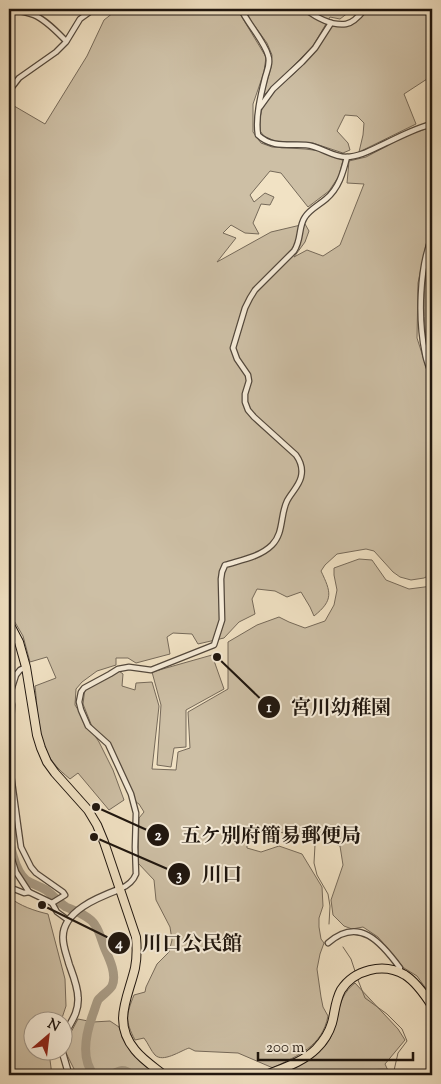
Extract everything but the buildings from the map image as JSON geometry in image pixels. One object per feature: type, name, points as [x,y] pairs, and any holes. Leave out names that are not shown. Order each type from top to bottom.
[{"type":"main road","points":[[9,623],[19,642],[26,667],[41,748],[47,762],[55,773],[88,810],[97,825],[136,937],[137,949],[134,971],[123,1011],[125,1032],[134,1050],[164,1075]]},
{"type":"main road","points":[[266,1075],[302,1060],[317,1049],[330,1029],[340,991],[356,975],[373,969],[395,971],[405,975],[417,986],[432,1006]]},
{"type":"street","points":[[14,9],[44,20],[66,41]]},
{"type":"street","points":[[9,91],[18,78],[56,52],[66,41],[80,19],[94,9]]},
{"type":"street","points":[[241,9],[248,23],[266,48],[269,56],[257,120],[257,131],[261,138],[281,145],[318,147],[347,157],[363,154],[422,126],[432,124]]},
{"type":"street","points":[[306,9],[331,23],[346,24],[365,9]]},
{"type":"street","points":[[259,107],[273,89],[315,48],[331,23]]},
{"type":"street","points":[[72,1021],[76,1014],[78,996],[64,945],[63,931],[73,914],[86,905],[129,884],[136,874],[136,813],[132,794],[108,744],[88,726],[79,702],[80,692],[118,669],[130,667],[151,670],[214,645],[222,620],[221,579],[225,565],[253,556],[264,551],[274,543],[280,530],[284,508],[301,479],[302,470],[296,455],[248,410],[245,394],[248,375],[237,359],[233,348],[245,308],[250,298],[255,290],[294,251],[298,244],[303,220],[308,212],[334,191],[342,176],[347,157]]},
{"type":"street","points":[[432,237],[426,252],[421,303],[424,353],[432,376]]},
{"type":"street","points":[[26,667],[16,675],[10,694],[12,705],[9,760],[22,847],[31,867],[36,873],[65,895],[53,902]]},
{"type":"street","points":[[9,850],[16,872],[29,892]]},
{"type":"street","points":[[9,887],[29,892],[53,902],[58,912],[68,920]]},
{"type":"street","points":[[328,943],[335,936],[348,932],[368,934],[385,948],[400,968],[395,971]]},
{"type":"street","points":[[65,1062],[68,1075]]},
{"type":"shaded area","points":[[118,9],[237,9],[266,57],[264,72],[253,104],[253,132],[261,143],[272,147],[321,151],[343,160],[339,176],[329,191],[308,207],[281,173],[270,171],[250,195],[254,202],[265,193],[274,197],[270,205],[261,204],[253,223],[259,234],[245,233],[231,225],[223,233],[236,238],[217,262],[271,232],[305,224],[309,231],[305,242],[294,257],[307,250],[323,256],[340,245],[364,184],[347,183],[349,161],[366,157],[410,134],[432,127],[432,229],[427,240],[418,283],[417,338],[432,385],[432,574],[424,578],[411,580],[400,577],[374,551],[366,549],[337,554],[321,571],[329,595],[325,605],[314,616],[301,592],[287,597],[275,591],[257,589],[252,599],[255,614],[239,622],[224,638],[198,644],[192,634],[173,633],[167,637],[170,654],[136,663],[128,658],[116,658],[116,665],[97,671],[76,689],[75,705],[99,742],[113,770],[124,800],[109,810],[78,773],[70,779],[57,767],[48,754],[39,726],[35,686],[56,678],[47,657],[30,662],[23,636],[9,612],[9,103],[45,124],[87,56],[104,20]]},
{"type":"shaded area","points":[[245,9],[353,9],[340,19],[330,17],[313,46],[263,96],[271,67],[272,55],[267,43]]},
{"type":"shaded area","points":[[366,9],[432,9],[432,80],[427,79],[404,94],[416,124],[359,152],[364,123],[357,116],[345,115],[337,131],[348,143],[350,150],[343,153],[313,143],[274,141],[264,136],[260,131],[262,109],[274,91],[296,72],[318,48],[331,26],[345,25]]},
{"type":"shaded area","points":[[432,247],[432,368],[426,341],[424,308],[426,274]]},
{"type":"shaded area","points":[[359,559],[372,560],[386,580],[409,589],[432,586],[432,997],[417,976],[404,968],[378,937],[363,927],[352,929],[344,926],[333,915],[331,900],[343,865],[340,846],[321,838],[270,831],[247,835],[247,848],[261,852],[279,846],[302,854],[322,887],[323,906],[319,918],[319,927],[321,939],[324,943],[317,969],[323,1007],[328,1016],[325,1027],[315,1043],[308,1049],[273,1068],[238,1053],[195,1051],[189,1048],[172,1056],[158,1057],[144,1038],[135,1040],[128,1023],[128,1013],[134,995],[145,992],[157,964],[169,952],[172,940],[170,927],[156,900],[154,880],[138,863],[139,818],[144,812],[136,802],[109,743],[93,729],[83,704],[85,688],[119,671],[123,674],[122,686],[135,690],[136,683],[152,682],[159,706],[152,769],[176,770],[178,752],[190,748],[188,712],[228,689],[228,642],[257,625],[279,617],[305,628],[325,621],[334,605],[337,590],[334,568]]},
{"type":"shaded area","points":[[212,655],[224,689],[186,710],[186,747],[174,748],[171,767],[157,765],[161,705],[152,672]]},
{"type":"shaded area","points":[[9,897],[28,908],[48,914],[65,979],[66,1006],[64,1012],[22,1012],[22,1062],[50,1062],[52,1075],[9,1075]]},
{"type":"shaded area","points":[[355,983],[398,1029],[405,1040],[385,1064],[390,1075],[276,1075],[309,1059],[326,1045],[334,1029],[343,997]]},
{"type":"shaded area","points":[[78,1019],[93,1022],[110,1021],[119,1027],[125,1042],[134,1055],[158,1075],[77,1075],[70,1062],[72,1030]]},
{"type":"waterway","points":[[9,830],[13,857],[22,876],[46,890],[66,907],[90,919],[98,931],[111,963],[114,977],[112,986],[98,1000],[90,1021],[87,1037],[87,1061],[94,1075]]},
{"type":"waterway","points":[[315,845],[314,863],[317,875],[328,894],[330,906],[329,924]]},
{"type":"waterway","points":[[343,947],[351,959],[356,974]]},
{"type":"waterway","points":[[358,980],[365,998],[387,1014],[402,1029],[407,1041],[398,1053],[393,1075]]},
{"type":"waterway","points":[[111,1075],[122,1070],[132,1075]]},
{"type":"waterway","points":[[372,1075],[377,1073],[394,1075]]},
{"type":"place","name":"宮川幼稚園","points":[[217,657]]},
{"type":"place","name":"五ケ別府簡易郵便局","points":[[96,807]]},
{"type":"place","name":"川口","points":[[94,837]]},
{"type":"place","name":"川口公民館","points":[[42,905]]}]
